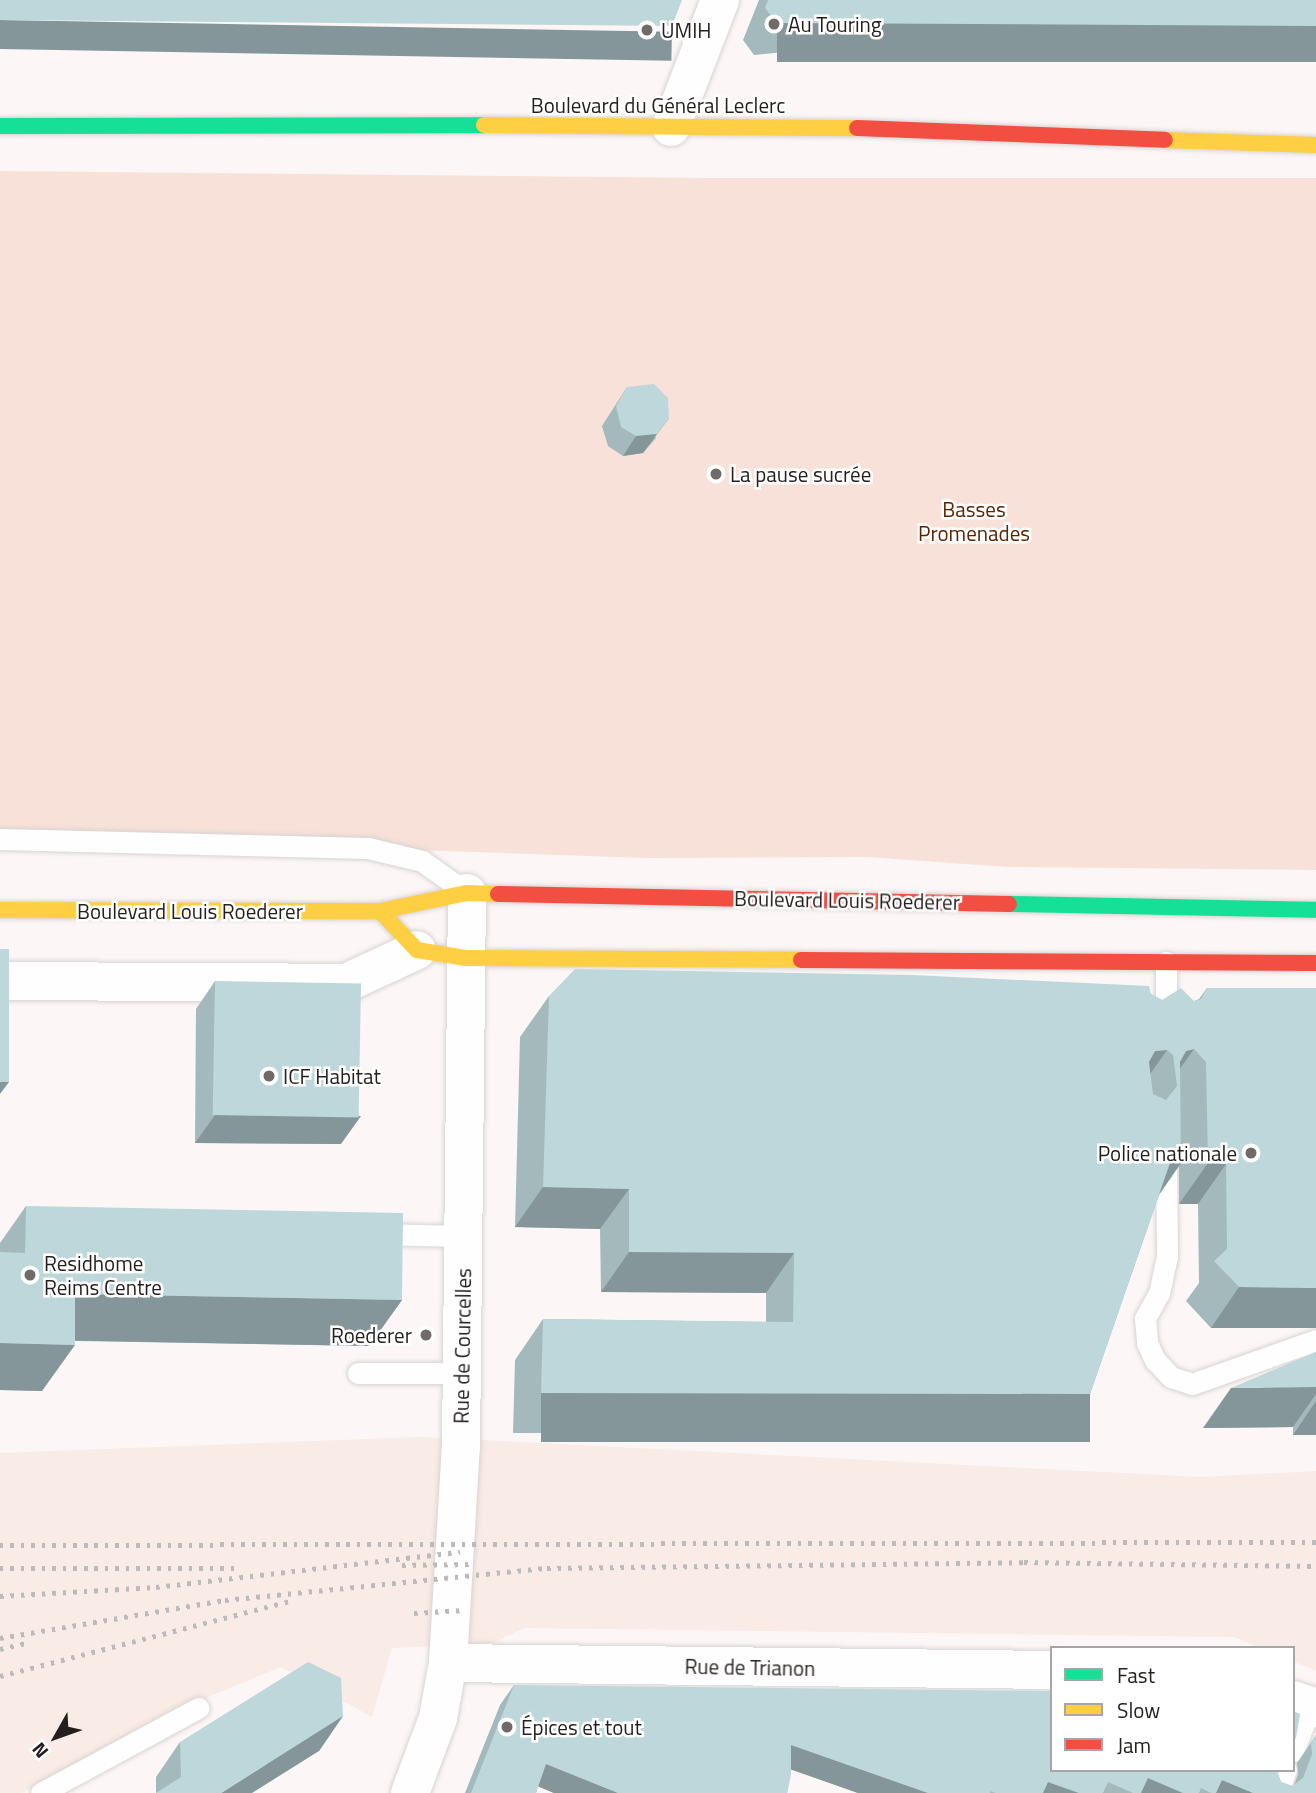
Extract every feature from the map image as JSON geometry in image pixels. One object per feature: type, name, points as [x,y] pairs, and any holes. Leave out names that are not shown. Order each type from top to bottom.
[{"type":"main road","name":"Boulevard du Général Leclerc","points":[[0,126],[670,127],[755,124],[1316,145]]},
{"type":"main road","name":"Boulevard Louis Roederer","points":[[0,910],[380,911],[467,893],[1316,910]]},
{"type":"main road","points":[[380,911],[417,950],[466,958],[1316,963]]},
{"type":"street","points":[[670,127],[720,0]]},
{"type":"street","name":"Rue de Courcelles","points":[[410,1793],[438,1718],[448,1663],[461,1373],[467,893]]},
{"type":"street","points":[[0,981],[346,983],[417,950]]},
{"type":"street","name":"Rue de Trianon","points":[[448,1663],[1050,1670]]},
{"type":"lane","points":[[0,839],[368,848],[422,861],[467,893]]},
{"type":"lane","points":[[1133,962],[1133,988]]},
{"type":"lane","points":[[1166,962],[1167,1028]]},
{"type":"lane","points":[[1166,1130],[1167,1256],[1159,1293],[1144,1318],[1147,1343],[1155,1360],[1171,1377],[1192,1384],[1316,1340]]},
{"type":"lane","points":[[353,1234],[463,1236]]},
{"type":"lane","points":[[358,1373],[461,1373]]},
{"type":"lane","points":[[1295,1744],[1307,1704]]},
{"type":"lane","points":[[41,1793],[198,1707]]},
{"type":"lane","points":[[1277,1793],[1285,1772]]},
{"type":"shaded area","points":[[420,1437],[1201,1477],[1316,1471],[1316,1671],[1295,1662],[1295,1646],[1255,1646],[1234,1637],[524,1628],[493,1643],[392,1648],[372,1717],[281,1667],[186,1706],[22,1793],[0,1793],[0,1453]]},
{"type":"green space","name":"Basses Promenades","points":[[0,171],[711,178],[1316,178],[1316,870],[1008,867],[867,857],[646,858],[0,836]]},
{"type":"building","points":[[0,0],[682,0],[672,26],[0,20]]},
{"type":"building","points":[[768,0],[1316,0],[1316,26],[777,23],[765,8]]},
{"type":"building","points":[[654,384],[668,398],[669,418],[657,434],[636,436],[621,427],[616,406],[627,387]]},
{"type":"building","points":[[0,949],[9,949],[9,1082],[0,1082]]},
{"type":"building","points":[[575,969],[912,975],[1149,986],[1151,994],[1162,1000],[1181,988],[1194,1001],[1201,999],[1207,988],[1316,988],[1316,1288],[1239,1287],[1214,1261],[1227,1249],[1226,1164],[1208,1163],[1206,1062],[1194,1049],[1186,1051],[1180,1062],[1181,1163],[1170,1163],[1090,1394],[541,1393],[543,1319],[793,1322],[794,1253],[629,1252],[629,1189],[543,1187],[549,996]],"holes":[[[1167,1050],[1173,1055],[1177,1086],[1166,1100],[1153,1094],[1149,1062],[1155,1051]]]},
{"type":"building","name":"ICF Habitat","points":[[215,981],[361,984],[359,1118],[213,1115]]},
{"type":"building","points":[[26,1206],[403,1213],[402,1300],[75,1294],[75,1345],[0,1343],[0,1252],[25,1253]]},
{"type":"building","points":[[1316,1352],[1316,1387],[1231,1388]]},
{"type":"building","points":[[308,1662],[341,1678],[343,1716],[221,1793],[156,1793],[181,1777],[180,1742]]},
{"type":"building","points":[[514,1685],[1050,1691],[1050,1772],[1278,1772],[1281,1782],[1292,1786],[1303,1778],[1312,1754],[1311,1743],[1316,1735],[1316,1793],[1253,1793],[1222,1780],[1216,1793],[1201,1788],[1199,1793],[1183,1793],[1148,1778],[1141,1793],[1133,1793],[1108,1782],[1103,1793],[1079,1793],[1048,1782],[1043,1793],[928,1793],[791,1745],[791,1775],[787,1793],[618,1793],[546,1764],[536,1793],[471,1793]]},
{"type":"building","points":[[1295,1712],[1300,1714],[1295,1739]]},
{"type":"railway","points":[[0,1545],[1316,1542]]},
{"type":"railway","points":[[0,1596],[156,1587],[460,1552]]},
{"type":"railway","points":[[0,1638],[225,1600],[547,1568],[1024,1562],[1316,1566]]},
{"type":"railway","points":[[402,1565],[469,1564]]},
{"type":"railway","points":[[0,1568],[241,1568]]},
{"type":"railway","points":[[0,1676],[290,1601]]},
{"type":"railway","points":[[414,1613],[463,1610]]},
{"type":"railway","points":[[0,1649],[26,1643]]},
{"type":"traffic: fast","points":[[0,126],[484,125]]},
{"type":"traffic: fast","points":[[1009,904],[1316,910]]},
{"type":"traffic: slow","points":[[484,125],[857,128]]},
{"type":"traffic: slow","points":[[1165,140],[1316,145]]},
{"type":"traffic: slow","points":[[0,910],[380,911],[467,893],[498,894]]},
{"type":"traffic: slow","points":[[380,911],[417,950],[466,958],[801,960]]},
{"type":"traffic: jam","points":[[857,128],[1165,140]]},
{"type":"traffic: jam","points":[[498,894],[1009,904]]},
{"type":"traffic: jam","points":[[801,960],[1316,963]]},
{"type":"place","name":"Au Touring","points":[[774,24]]},
{"type":"place","name":"UMIH","points":[[647,30]]},
{"type":"place","name":"La pause sucrée","points":[[716,474]]},
{"type":"place","name":"ICF Habitat","points":[[269,1076]]},
{"type":"place","name":"Police nationale","points":[[1251,1153]]},
{"type":"place","name":"Residhome Reims Centre","points":[[30,1275]]},
{"type":"place","name":"Roederer","points":[[426,1335]]},
{"type":"place","name":"Épices et tout","points":[[507,1727]]}]
